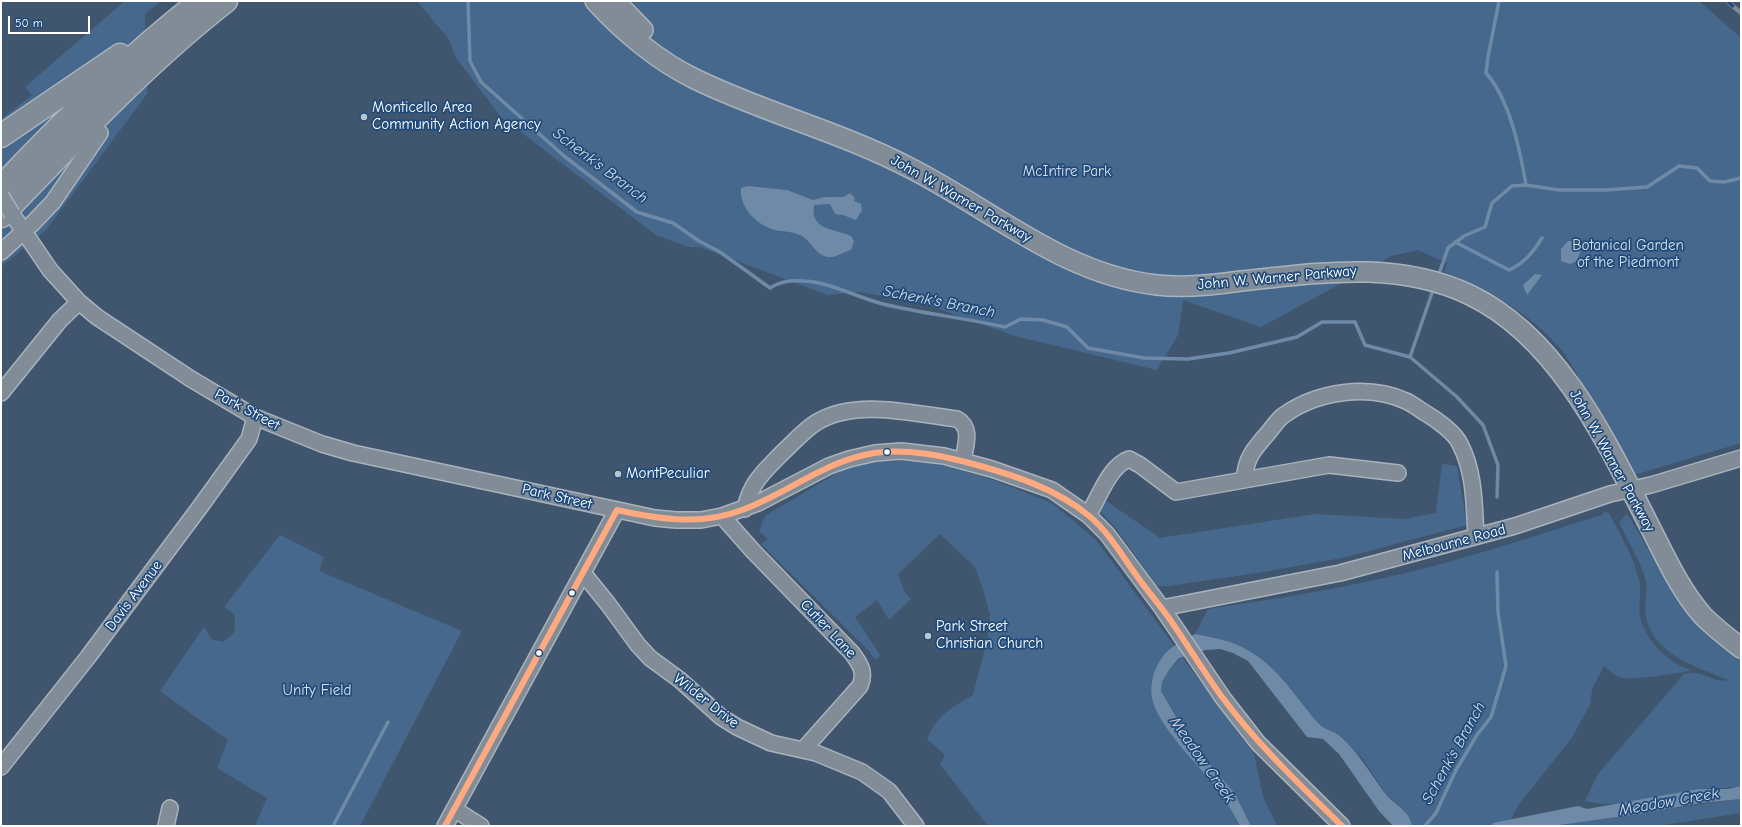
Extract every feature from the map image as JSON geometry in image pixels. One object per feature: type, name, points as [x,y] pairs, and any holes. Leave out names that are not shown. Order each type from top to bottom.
[{"type":"highway","points":[[1,187],[44,142],[130,60],[199,1]]},
{"type":"highway","points":[[6,215],[139,74],[199,22],[226,1]]},
{"type":"highway","points":[[1,136],[83,79],[174,22]]},
{"type":"highway","points":[[100,133],[139,74]]},
{"type":"main road","name":"John W. Warner Parkway","points":[[595,1],[622,28],[670,64],[694,78],[720,90],[836,134],[910,168],[1063,257],[1108,275],[1160,285],[1190,286],[1337,271],[1387,272],[1418,277],[1470,295],[1508,319],[1526,334],[1572,387],[1631,489],[1670,566],[1697,608],[1720,632],[1741,648]]},
{"type":"main road","name":"John W. Warner Parkway","points":[[615,1],[652,38],[681,62],[720,90]]},
{"type":"street","points":[[1,252],[53,202],[100,133]]},
{"type":"street","name":"Park Street","points":[[1,196],[6,215],[23,232],[50,270],[79,302],[119,332],[226,401],[255,417],[322,444],[353,453],[655,518],[676,520],[701,520],[722,516],[745,509],[823,468],[856,457],[875,453],[901,451],[923,452],[963,461],[1052,490],[1088,515],[1106,534],[1162,608],[1211,682],[1258,743],[1342,826]]},
{"type":"street","points":[[1,393],[60,320],[79,302]]},
{"type":"street","points":[[1244,480],[1246,464],[1252,451],[1282,416],[1296,407],[1322,397],[1350,391],[1374,392],[1406,401],[1438,421],[1460,443],[1472,478],[1476,536]]},
{"type":"street","points":[[745,509],[753,485],[760,476],[807,429],[817,422],[838,412],[865,408],[957,419],[962,422],[967,432],[963,461]]},
{"type":"street","name":"Davis Avenue","points":[[1,767],[88,657],[205,501],[245,445],[252,429],[255,417]]},
{"type":"street","name":"Melbourne Road","points":[[1162,608],[1340,573],[1515,526],[1610,494],[1741,458]]},
{"type":"street","points":[[1088,515],[1114,471],[1124,461],[1129,459],[1140,465],[1176,492],[1329,465],[1398,473]]},
{"type":"street","points":[[445,826],[617,510]]},
{"type":"street","name":"Cutler Lane","points":[[722,516],[753,551],[852,653],[862,668],[863,679],[860,686],[804,750]]},
{"type":"street","name":"Wilder Drive","points":[[583,573],[608,604],[638,646],[650,658],[680,680],[722,717],[765,740],[816,753],[862,772],[876,781],[896,799],[916,826]]},
{"type":"street","points":[[166,826],[170,808]]},
{"type":"street","points":[[454,809],[481,826]]},
{"type":"green space","points":[[125,1],[161,1],[145,14],[147,94],[46,230],[1,267],[1,119],[32,95],[25,87]]},
{"type":"green space","name":"McIntire Park","points":[[417,1],[1699,1],[1741,38],[1741,443],[1634,475],[1569,360],[1548,335],[1506,303],[1460,278],[1444,272],[1447,263],[1418,250],[1391,256],[1261,327],[1183,300],[1178,335],[1157,370],[1015,336],[922,303],[859,292],[828,295],[700,247],[689,247],[656,235],[501,117],[457,59],[448,38]]},
{"type":"green space","points":[[915,461],[947,466],[991,479],[1052,503],[1096,540],[1175,647],[1165,654],[1151,683],[1185,751],[1231,807],[1240,826],[988,826],[940,764],[945,755],[927,739],[940,718],[951,708],[973,695],[988,637],[990,615],[975,567],[940,534],[898,574],[904,591],[911,599],[889,620],[877,600],[855,617],[880,655],[878,658],[874,659],[870,652],[761,544],[768,539],[759,531],[765,516],[847,467],[870,462]]},
{"type":"green space","points":[[1442,464],[1457,466],[1467,525],[1342,558],[1169,586],[1157,586],[1115,527],[1098,509],[1105,500],[1160,538],[1315,514],[1405,519],[1436,513]]},
{"type":"green space","points":[[1604,512],[1609,513],[1634,563],[1640,585],[1640,617],[1647,635],[1667,657],[1675,663],[1692,671],[1647,677],[1623,678],[1615,675],[1604,666],[1592,689],[1590,705],[1571,739],[1519,804],[1510,821],[1493,823],[1491,826],[1412,826],[1411,820],[1404,810],[1385,793],[1363,759],[1340,736],[1319,725],[1282,680],[1215,637],[1195,634],[1208,609],[1274,599],[1412,572],[1467,557],[1602,515]]},
{"type":"green space","points":[[1626,513],[1676,598],[1706,631],[1741,658],[1741,786],[1698,789],[1627,803],[1613,804],[1585,801],[1598,774],[1684,674],[1697,673],[1717,680],[1728,680],[1678,658],[1658,641],[1651,630],[1645,612],[1645,577],[1640,563],[1619,522],[1623,519]]},
{"type":"green space","name":"Unity Field","points":[[280,535],[324,557],[319,571],[462,631],[360,826],[255,826],[267,798],[217,768],[228,740],[160,691],[204,627],[211,639],[222,642],[233,634],[235,627],[234,614],[224,607]]},
{"type":"green space","points":[[1182,657],[1254,754],[1263,797],[1277,826],[1251,826],[1235,794],[1190,741],[1161,691],[1162,682],[1169,670]]},
{"type":"green space","points":[[1741,799],[1741,813],[1657,826],[1563,826],[1567,824]]},
{"type":"water","points":[[748,186],[787,190],[813,200],[825,197],[843,197],[850,193],[855,198],[854,201],[861,204],[862,210],[856,220],[843,215],[835,214],[830,204],[814,205],[814,213],[819,224],[831,230],[851,236],[854,241],[851,250],[834,257],[824,256],[799,234],[768,228],[750,215],[746,209],[741,195],[741,188]]},
{"type":"water","points":[[1568,241],[1577,241],[1581,249],[1577,261],[1570,264],[1561,261],[1561,249]]},
{"type":"water","points":[[1535,274],[1542,275],[1527,295],[1523,285]]},
{"type":"water","name":"Meadow Creek","points":[[1195,634],[1230,642],[1249,651],[1269,666],[1278,674],[1318,723],[1339,735],[1347,743],[1364,763],[1384,792],[1405,811],[1411,820],[1412,826],[1393,826],[1379,811],[1339,754],[1323,739],[1307,737],[1248,661],[1233,653],[1220,649],[1206,650],[1179,658],[1169,670],[1162,682],[1161,691],[1190,741],[1235,794],[1251,826],[1240,826],[1216,787],[1170,732],[1155,709],[1152,698],[1152,681],[1155,669],[1161,659],[1178,643]]},
{"type":"water","name":"Meadow Creek","points":[[1741,786],[1741,799],[1701,803],[1553,826],[1491,826],[1493,823],[1578,806],[1587,809],[1699,789],[1728,789]]},
{"type":"waterway","name":"Schenk's Branch","points":[[468,1],[470,61],[481,82],[564,156],[637,212],[673,223],[699,241],[720,252],[770,288],[778,284],[791,281],[814,282],[834,287],[883,304],[1005,327],[1021,319],[1043,320],[1067,327],[1088,348],[1144,358],[1188,359],[1229,353],[1297,337],[1322,322],[1355,322],[1365,345],[1410,357],[1457,397],[1483,425],[1498,465],[1497,497]]},
{"type":"waterway","points":[[1499,1],[1486,73],[1502,97],[1508,111],[1521,157],[1526,185]]},
{"type":"waterway","points":[[1438,277],[1448,248],[1464,236],[1485,227],[1492,203],[1512,186],[1526,185],[1559,190],[1606,190],[1647,187],[1679,166],[1697,168],[1710,181],[1724,182],[1741,178]]},
{"type":"waterway","points":[[1455,242],[1509,270],[1520,264],[1528,257],[1542,238]]},
{"type":"waterway","points":[[1410,357],[1434,287]]},
{"type":"waterway","name":"Schenk's Branch","points":[[1425,826],[1436,813],[1456,770],[1477,735],[1491,717],[1506,666],[1498,612],[1497,572]]},
{"type":"waterway","points":[[333,826],[388,722]]},
{"type":"railway","points":[[1727,1],[1741,13]]},
{"type":"transit line","points":[[445,826],[617,510],[648,516],[680,519],[711,518],[727,515],[759,503],[839,463],[856,457],[887,452],[913,452],[926,454],[977,465],[1006,474],[1035,484],[1063,498],[1088,515],[1102,528],[1114,543],[1169,618],[1235,714],[1279,764],[1342,826]]},
{"type":"place","name":"Monticello Area Community Action Agency","points":[[364,117]]},
{"type":"place","name":"MontPeculiar","points":[[618,474]]},
{"type":"place","name":"Park Street Christian Church","points":[[928,636]]},
{"type":"park label","name":"Botanical Garden of the Piedmont","points":[[1628,254]]}]
